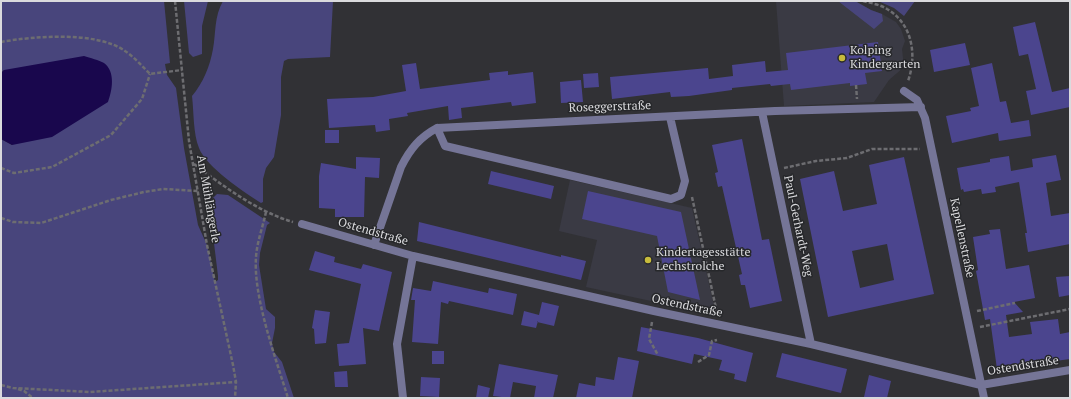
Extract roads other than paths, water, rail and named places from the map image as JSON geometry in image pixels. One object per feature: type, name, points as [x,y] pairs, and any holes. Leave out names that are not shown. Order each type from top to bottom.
[{"type":"street","points":[[904,91],[913,96],[921,107]]},
{"type":"street","name":"Roseggerstraße","points":[[437,128],[762,112],[921,107]]},
{"type":"street","name":"Kapellenstraße","points":[[921,107],[984,398]]},
{"type":"street","name":"Paul-Gerhardt-Weg","points":[[762,112],[811,344]]},
{"type":"street","points":[[374,245],[401,167],[407,155],[424,135],[437,128],[445,146],[671,199],[681,194],[685,180],[670,117]]},
{"type":"street","name":"Ostendstraße","points":[[302,224],[413,256],[719,326],[811,344],[981,385],[1070,370]]},
{"type":"street","points":[[403,398],[397,344],[413,256]]},
{"type":"place","name":"Kolping Kindergarten","points":[[842,58]]},
{"type":"place","name":"Kindertagesstätte Lechstrolche","points":[[648,260]]}]
